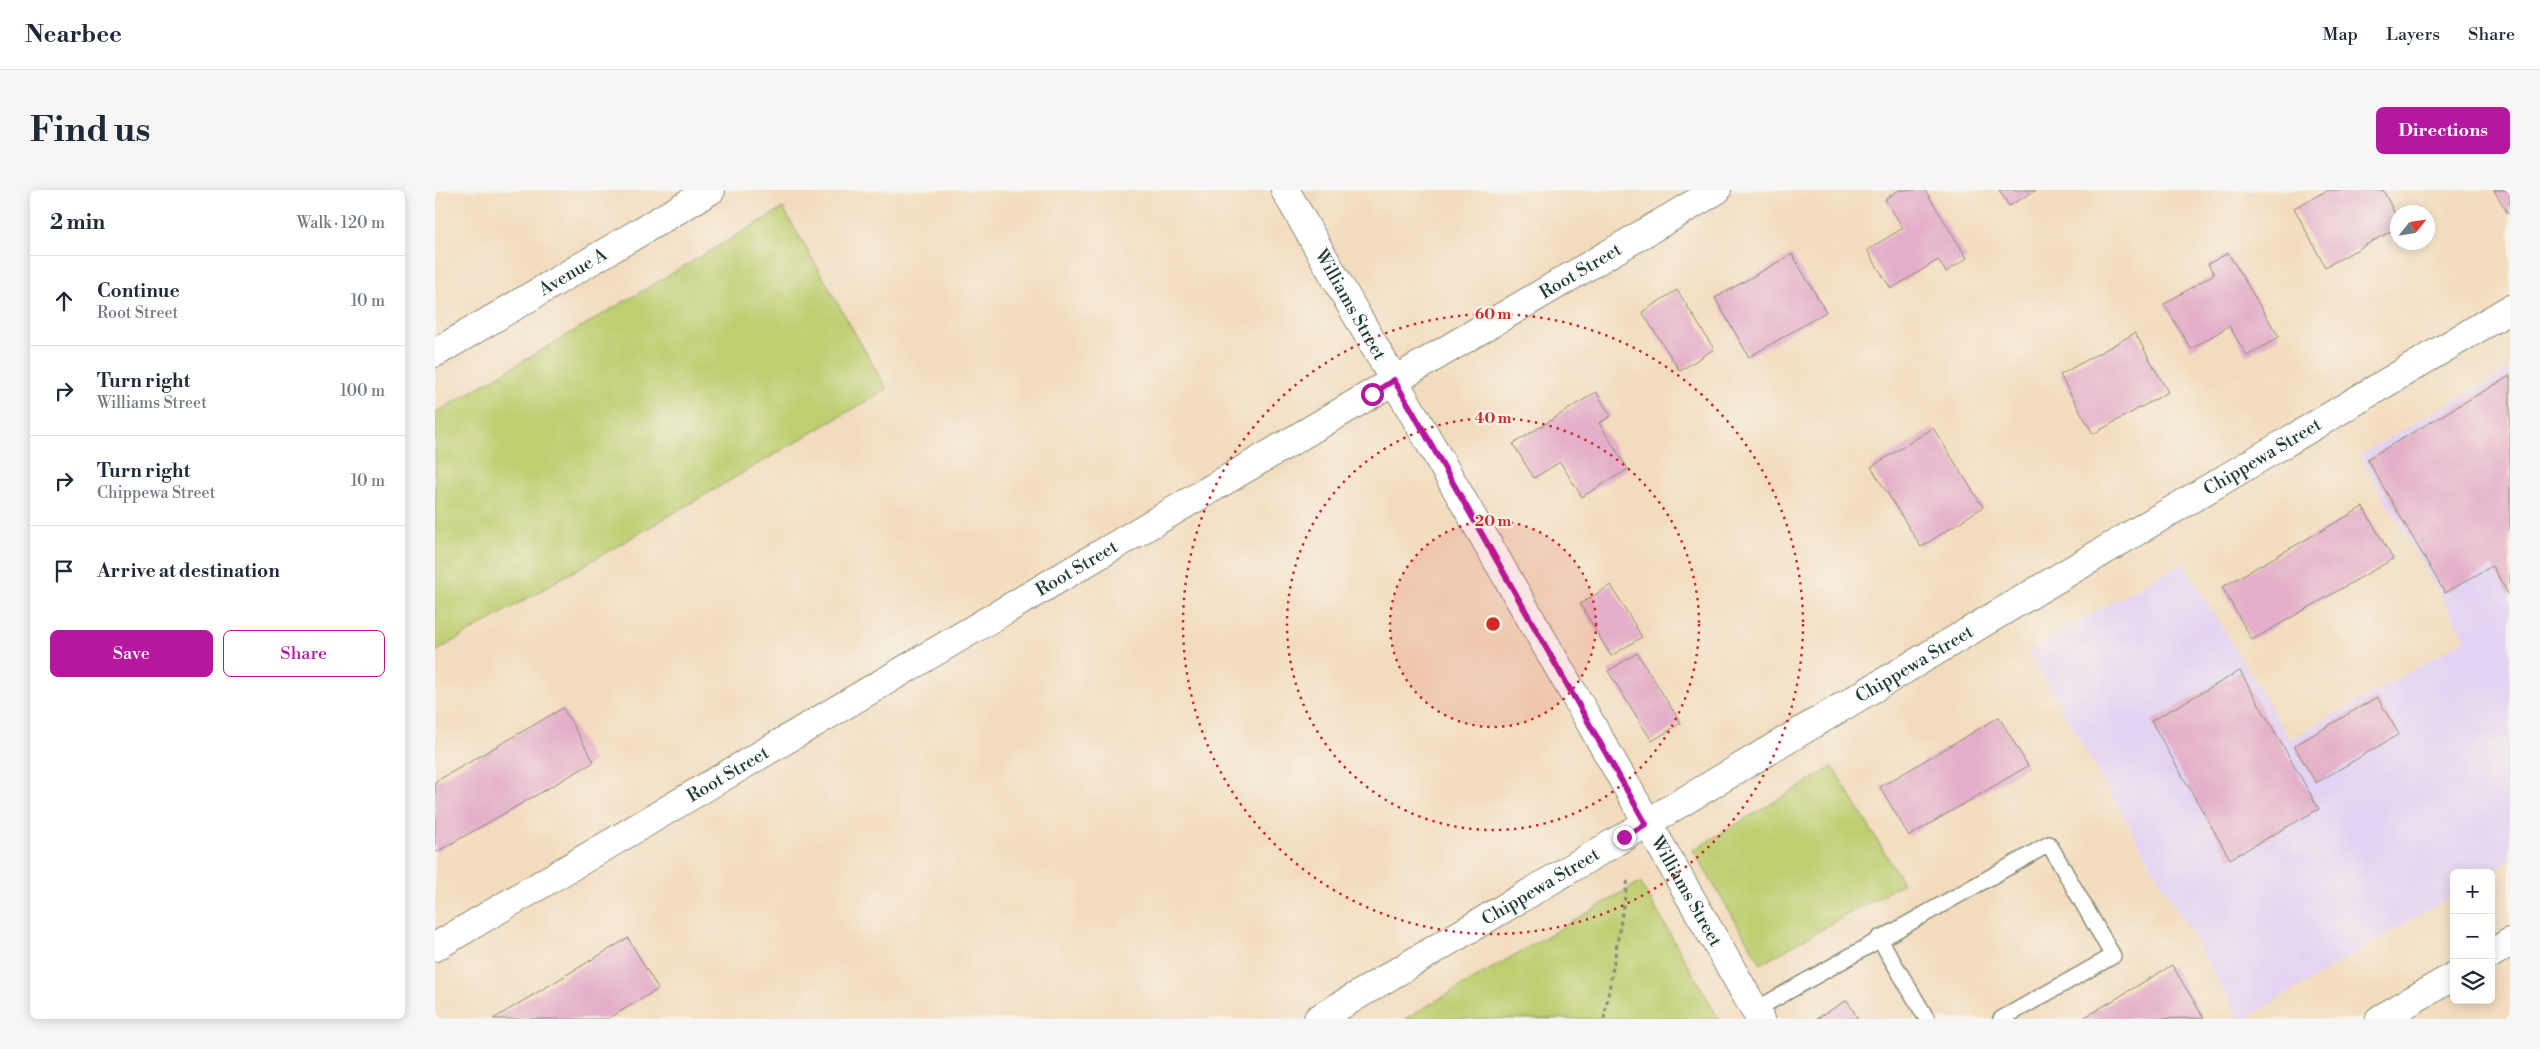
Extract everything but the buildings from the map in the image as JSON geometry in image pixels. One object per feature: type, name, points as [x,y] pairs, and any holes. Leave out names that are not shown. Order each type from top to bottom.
[{"type":"street","name":"Avenue A","points":[[435,353],[711,190]]},
{"type":"street","name":"Williams Street","points":[[1285,190],[1646,824],[1758,1014]]},
{"type":"street","name":"Root Street","points":[[435,947],[1717,190]]},
{"type":"street","name":"Chippewa Street","points":[[1318,1019],[2510,310]]},
{"type":"street","points":[[2495,951],[2510,942]]},
{"type":"street","points":[[2380,1019],[2450,978]]},
{"type":"lane","points":[[1758,1014],[1879,938],[2049,844],[2113,956],[2001,1019]]},
{"type":"lane","points":[[1879,938],[1927,1019]]},
{"type":"path","points":[[1604,1019],[1628,879]]},
{"type":"shaded area","points":[[2510,369],[2510,860],[2495,869],[2450,869],[2450,896],[2246,1019],[2240,1019],[2028,650],[2183,562],[2290,740],[2466,639],[2359,455]]},
{"type":"green space","points":[[783,208],[887,389],[435,652],[435,413]]},
{"type":"green space","points":[[1833,767],[1903,883],[1761,964],[1693,850]]},
{"type":"green space","points":[[1640,882],[1719,1019],[1405,1019]]},
{"type":"route","points":[[1372,394],[1394,380],[1414,414],[1646,824],[1624,837]]}]
